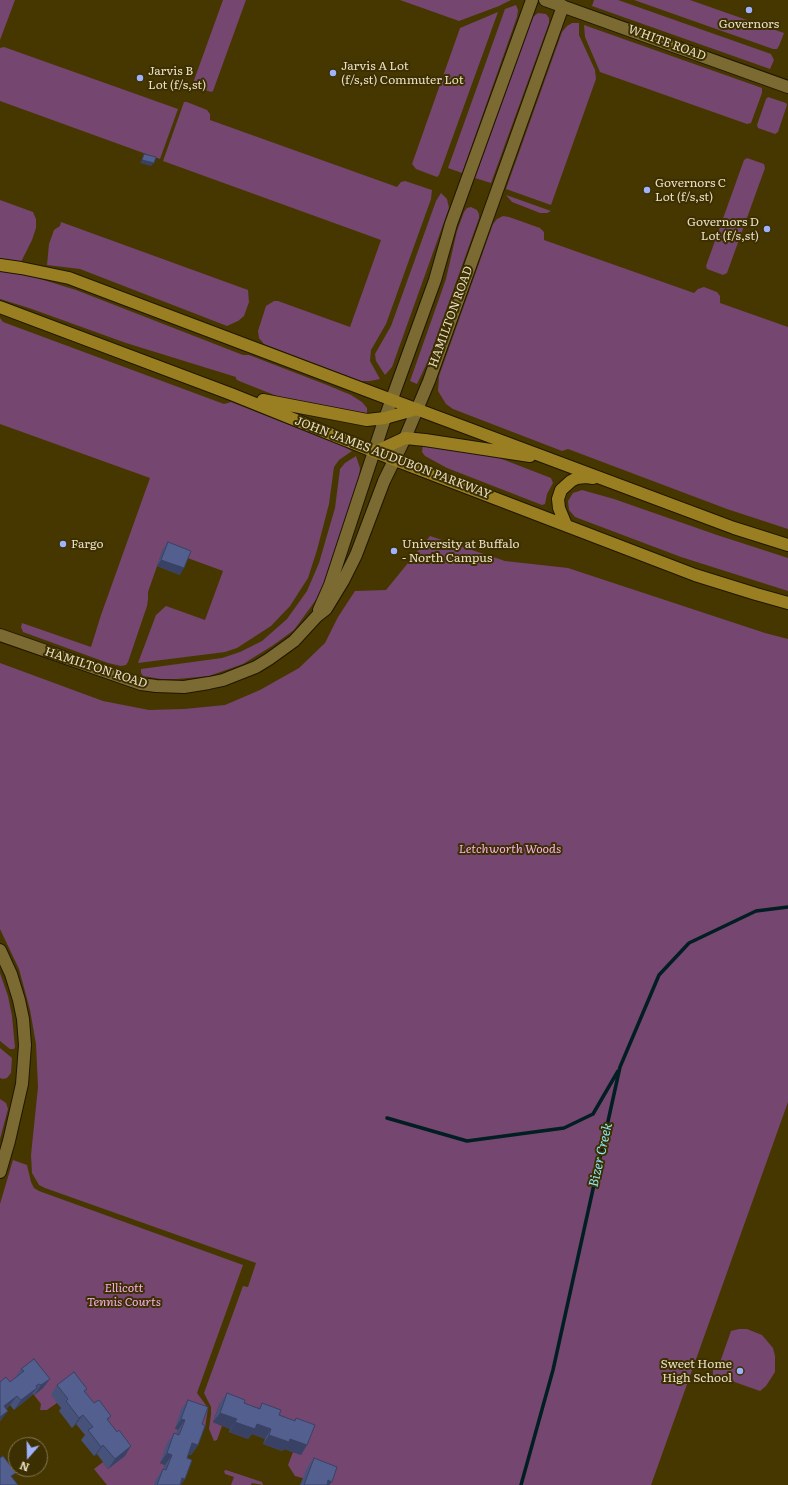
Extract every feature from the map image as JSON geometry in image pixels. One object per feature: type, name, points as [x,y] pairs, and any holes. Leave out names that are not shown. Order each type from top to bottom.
[{"type":"main road","points":[[0,265],[70,278],[734,528],[788,545]]},
{"type":"main road","name":"JOHN JAMES AUDUBON PARKWAY","points":[[0,307],[231,394],[374,452],[695,575],[788,603]]},
{"type":"main road","points":[[231,394],[367,420],[385,418],[417,409]]},
{"type":"main road","points":[[374,452],[405,438],[553,459]]},
{"type":"main road","points":[[566,525],[559,508],[558,499],[561,490],[571,481],[578,478],[586,477],[612,482]]},
{"type":"street","name":"HAMILTON ROAD","points":[[317,616],[320,605],[330,585],[385,418],[435,280],[455,212],[532,0]]},
{"type":"street","name":"WHITE ROAD","points":[[545,0],[788,87]]},
{"type":"street","name":"HAMILTON ROAD","points":[[0,635],[134,682],[156,686],[184,687],[216,682],[256,667],[294,641],[317,616],[326,610],[343,581],[356,554],[384,481],[405,438],[429,381],[563,6]]},
{"type":"street","points":[[0,950],[11,974],[19,1000],[23,1019],[25,1045],[22,1084],[9,1141],[0,1172]]},
{"type":"shaded area","name":"University at Buffalo - North Campus","points":[[0,0],[788,0],[788,1485],[0,1485]]},
{"type":"green space","points":[[0,0],[15,0],[0,40]]},
{"type":"green space","points":[[223,0],[246,0],[213,91],[211,92],[194,86],[193,83]]},
{"type":"green space","points":[[400,0],[511,0],[459,21]]},
{"type":"green space","points":[[594,0],[618,0],[771,54],[774,60],[770,69],[592,6]]},
{"type":"green space","points":[[634,0],[690,0],[784,33],[777,49],[773,49]]},
{"type":"green space","points":[[516,5],[518,10],[517,17],[462,173],[448,168],[505,9]]},
{"type":"green space","points":[[498,12],[439,175],[437,177],[416,169],[412,164],[460,28]]},
{"type":"green space","points":[[538,13],[546,14],[549,18],[549,23],[491,183],[475,178],[533,17]]},
{"type":"green space","points":[[572,23],[579,23],[579,35],[595,70],[596,79],[551,205],[506,189],[562,32]]},
{"type":"green space","points":[[584,25],[762,88],[762,93],[751,123],[747,124],[600,72],[585,37]]},
{"type":"green space","points":[[4,47],[178,109],[160,159],[0,101],[0,48]]},
{"type":"green space","points":[[768,97],[786,103],[787,105],[778,132],[775,134],[758,128],[757,125]]},
{"type":"green space","points":[[184,102],[207,110],[210,114],[210,120],[397,187],[401,182],[405,181],[432,190],[431,199],[386,324],[371,350],[370,361],[380,379],[361,381],[264,344],[259,338],[258,331],[266,306],[274,301],[278,301],[350,327],[381,240],[163,161]]},
{"type":"green space","points":[[747,158],[764,164],[765,168],[727,273],[723,275],[707,269],[706,266],[744,160]]},
{"type":"green space","points":[[441,193],[447,199],[449,208],[392,367],[385,375],[376,361],[375,354],[391,326],[436,201]]},
{"type":"green space","points":[[506,195],[551,211],[547,213],[540,213],[512,202]]},
{"type":"green space","points":[[0,200],[33,212],[36,219],[36,228],[32,240],[21,262],[0,260]]},
{"type":"green space","points":[[471,207],[477,210],[479,218],[428,361],[417,384],[410,381],[446,279],[457,231],[464,212],[467,208]]},
{"type":"green space","points":[[503,216],[540,228],[544,232],[544,240],[694,293],[698,289],[704,287],[717,292],[720,296],[720,303],[788,327],[788,529],[727,509],[568,449],[562,451],[453,409],[446,404],[438,391],[439,376],[493,224],[497,219]]},
{"type":"green space","points":[[61,222],[248,290],[249,302],[244,316],[238,321],[227,326],[80,269],[47,265],[49,244],[54,230],[60,226]]},
{"type":"green space","points":[[0,270],[37,278],[76,290],[243,355],[249,355],[327,385],[351,395],[362,402],[367,408],[367,413],[366,415],[287,400],[239,381],[236,377],[126,343],[0,299]]},
{"type":"green space","points":[[0,318],[3,322],[224,404],[231,402],[352,451],[339,460],[334,467],[329,504],[308,578],[290,606],[271,626],[237,648],[225,652],[138,663],[156,615],[166,606],[205,620],[223,571],[163,549],[148,592],[147,606],[126,665],[121,666],[108,663],[23,632],[21,627],[22,623],[91,647],[150,478],[0,424]]},
{"type":"green space","points":[[423,445],[489,454],[551,478],[553,483],[547,494],[545,504],[542,505],[447,468],[425,456],[422,452]]},
{"type":"green space","points":[[356,456],[360,468],[359,478],[331,567],[318,597],[294,630],[243,664],[209,676],[161,679],[143,676],[141,669],[222,658],[240,652],[262,641],[287,619],[307,591],[319,563],[335,508],[340,469],[345,463]]},
{"type":"green space","points":[[582,490],[614,499],[788,558],[788,591],[681,557],[575,517],[569,510],[568,501],[573,493]]},
{"type":"green space","name":"Letchworth Woods","points":[[430,536],[505,561],[568,568],[765,633],[788,639],[788,1102],[651,1485],[327,1485],[295,1476],[288,1465],[293,1452],[301,1454],[220,1403],[213,1422],[222,1426],[217,1440],[214,1441],[209,1429],[211,1407],[204,1393],[243,1286],[248,1287],[256,1263],[45,1188],[39,1185],[32,1173],[31,1155],[38,1087],[36,1044],[30,1010],[19,969],[0,929],[0,663],[103,701],[149,710],[184,709],[225,705],[260,690],[299,668],[325,643],[338,617],[355,591],[386,590]]},
{"type":"green space","points":[[0,973],[8,996],[12,1016],[14,1049],[10,1049],[0,1041]]},
{"type":"green space","points":[[0,1048],[12,1058],[11,1073],[7,1078],[3,1079],[0,1078]]},
{"type":"green space","points":[[0,1099],[6,1103],[8,1109],[0,1139]]},
{"type":"green space","name":"Ellicott Tennis Courts","points":[[13,1160],[27,1165],[31,1182],[34,1188],[39,1191],[243,1265],[197,1393],[208,1408],[205,1428],[198,1426],[175,1428],[178,1430],[172,1445],[160,1463],[165,1465],[159,1480],[154,1485],[107,1485],[94,1469],[103,1462],[108,1469],[124,1455],[57,1403],[47,1410],[40,1410],[41,1404],[34,1395],[43,1388],[17,1381],[0,1388],[0,1204]]},
{"type":"green space","points":[[747,1329],[762,1335],[773,1348],[775,1356],[775,1372],[766,1386],[760,1391],[726,1379],[718,1380],[713,1376],[713,1370],[719,1365],[731,1331]]},
{"type":"green space","points":[[226,1470],[262,1482],[263,1485],[252,1483],[251,1485],[231,1485],[234,1477],[225,1474],[224,1471]]},
{"type":"building","points":[[144,154],[156,157],[154,163],[142,160]]},
{"type":"building","points":[[168,542],[191,551],[184,568],[161,560]]},
{"type":"building","points":[[34,1359],[50,1379],[41,1385],[39,1384],[36,1386],[37,1388],[21,1400],[17,1396],[4,1406],[8,1411],[0,1417],[0,1382],[6,1377],[10,1382],[24,1371],[21,1369]]},
{"type":"building","points":[[74,1372],[87,1389],[84,1391],[94,1403],[99,1400],[111,1416],[107,1419],[117,1432],[119,1430],[131,1446],[115,1459],[103,1445],[101,1447],[88,1430],[93,1427],[83,1415],[79,1418],[66,1401],[68,1399],[57,1385]]},
{"type":"building","points":[[227,1393],[245,1400],[244,1403],[260,1409],[262,1403],[281,1410],[279,1415],[295,1421],[296,1418],[315,1425],[307,1445],[290,1439],[289,1442],[269,1435],[271,1429],[257,1424],[255,1429],[235,1422],[237,1419],[220,1413]]},
{"type":"building","points":[[188,1400],[208,1407],[202,1424],[205,1426],[198,1445],[192,1443],[187,1458],[192,1460],[185,1479],[182,1478],[180,1485],[157,1485],[163,1469],[166,1470],[172,1455],[167,1453],[174,1433],[179,1435],[185,1420],[181,1419]]},
{"type":"building","points":[[3,1456],[8,1463],[8,1477],[12,1477],[18,1485],[0,1485],[0,1458]]},
{"type":"building","points":[[314,1458],[337,1467],[332,1482],[328,1480],[327,1485],[304,1485]]},
{"type":"waterway","name":"Bizer Creek","points":[[521,1485],[553,1370],[620,1067],[659,975],[689,943],[756,911],[788,907]]},
{"type":"waterway","points":[[387,1118],[467,1141],[564,1128],[593,1114],[618,1071]]},
{"type":"place","name":"Governors","points":[[749,10]]},
{"type":"place","name":"Jarvis A Lot (f/s,st) Commuter Lot","points":[[333,73]]},
{"type":"place","name":"Jarvis B Lot (f/s,st)","points":[[140,78]]},
{"type":"place","name":"Governors C Lot (f/s,st)","points":[[647,190]]},
{"type":"place","name":"Governors D Lot (f/s,st)","points":[[767,229]]},
{"type":"place","name":"Fargo","points":[[63,544]]},
{"type":"place","name":"University at Buffalo - North Campus","points":[[394,551]]},
{"type":"place","name":"Sweet Home High School","points":[[740,1371]]}]
